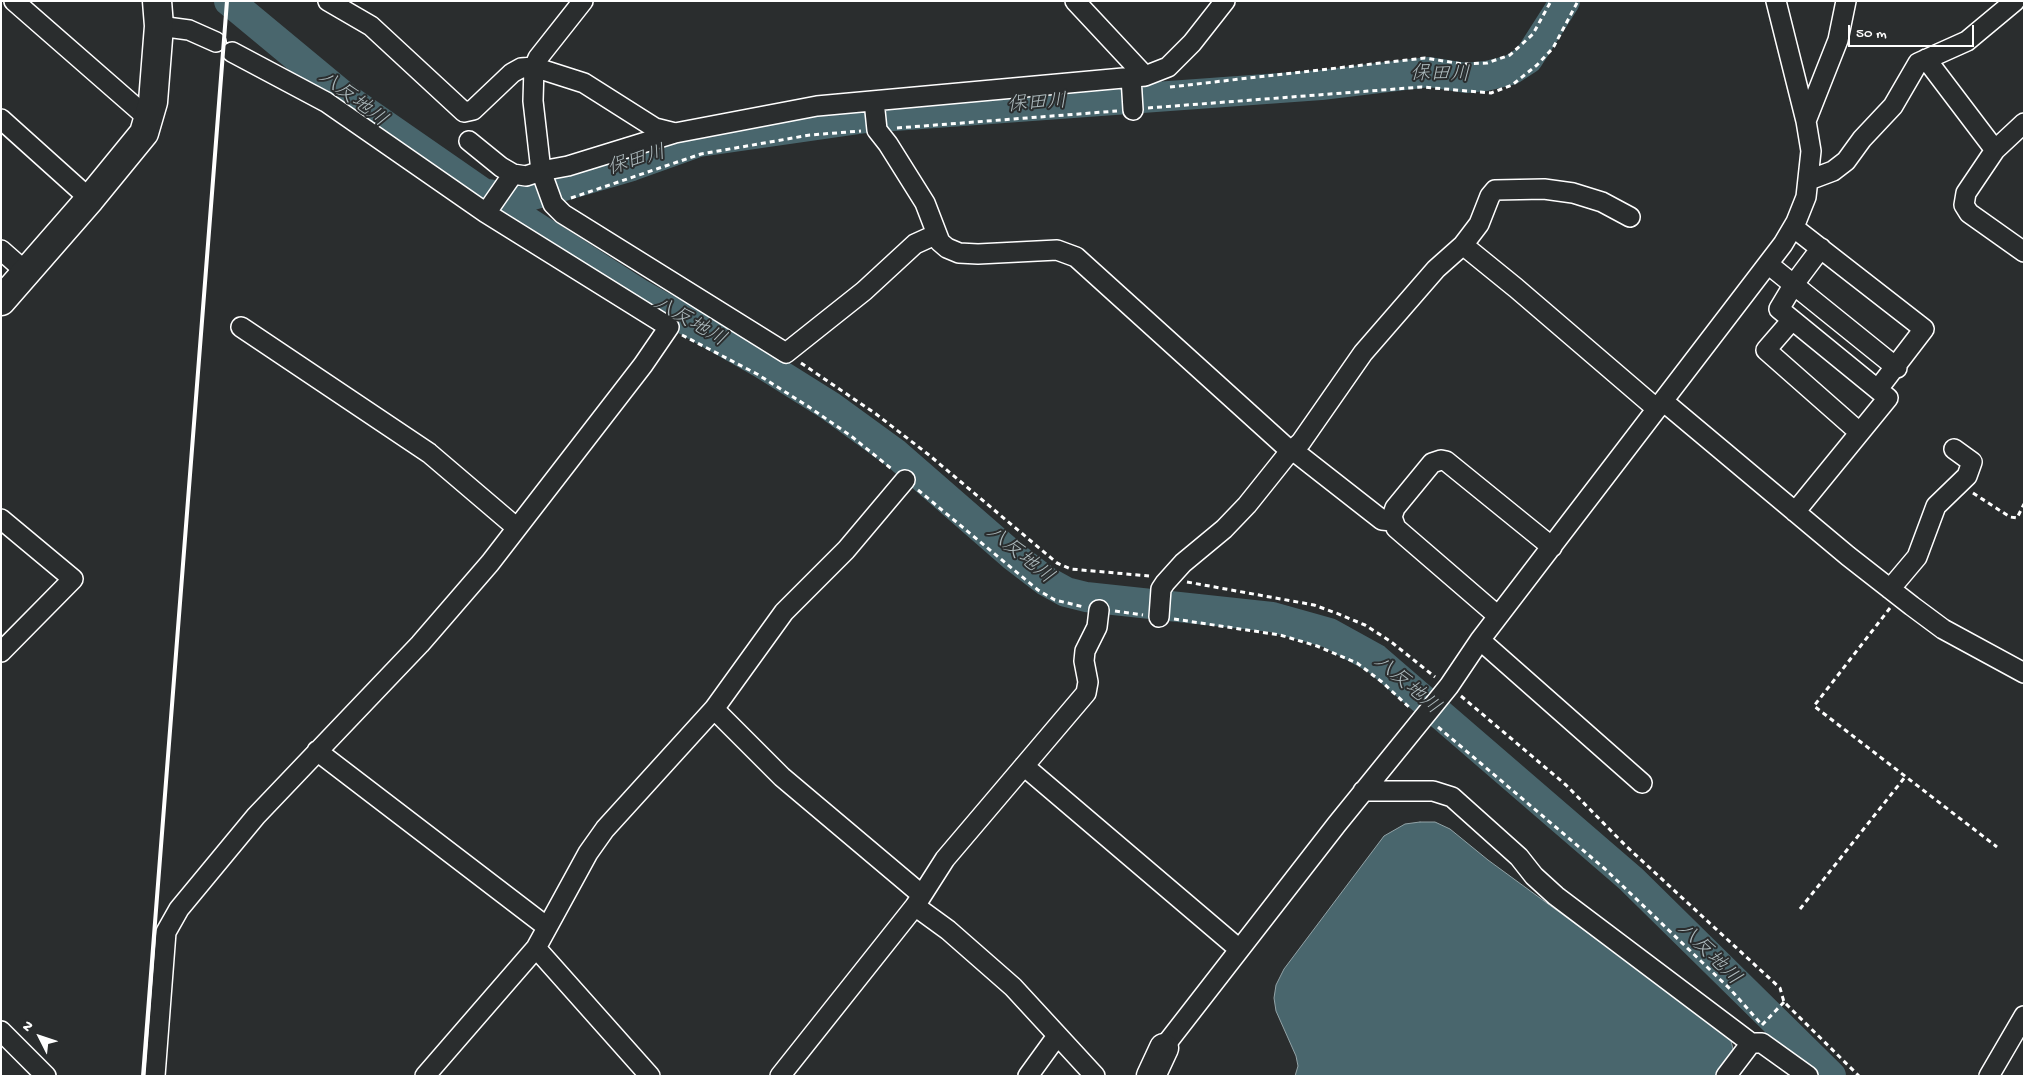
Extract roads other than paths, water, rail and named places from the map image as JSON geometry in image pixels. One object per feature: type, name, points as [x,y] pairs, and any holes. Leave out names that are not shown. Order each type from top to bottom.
[{"type":"street","points":[[14,1],[149,119]]},
{"type":"street","points":[[328,1],[371,26],[464,112],[473,110],[512,73],[521,68],[534,67],[584,83],[655,128],[675,133]]},
{"type":"street","points":[[583,1],[538,58],[534,67],[533,101],[541,171],[553,204],[571,220],[786,353],[864,291],[914,244],[937,234]]},
{"type":"street","points":[[1075,1],[1134,92]]},
{"type":"street","points":[[488,210],[509,182],[541,171],[568,166],[675,133],[817,106],[875,116],[1134,92],[1168,67],[1192,43],[1225,1]]},
{"type":"street","points":[[1141,1076],[1363,791],[1446,690],[1480,640],[1768,264],[1793,227],[1806,197],[1811,151],[1806,121],[1776,1]]},
{"type":"street","points":[[1806,121],[1838,40],[1846,1]]},
{"type":"street","points":[[1809,180],[1833,171],[1846,161],[1893,106],[1918,63],[1967,41],[2015,1]]},
{"type":"street","points":[[1,301],[90,199],[134,145],[149,119],[153,102],[158,13],[216,42]]},
{"type":"street","points":[[155,1076],[166,932],[178,909],[256,816],[420,644],[490,563],[643,365],[669,328],[326,102],[232,52]]},
{"type":"street","points":[[1926,59],[1995,150]]},
{"type":"street","points":[[875,116],[888,144],[925,203],[940,242],[959,253],[978,254],[1057,250],[1076,257],[1292,451],[1382,520],[1392,522],[1396,528],[1498,616]]},
{"type":"street","points":[[1,119],[90,199]]},
{"type":"street","points":[[2024,123],[1995,150],[1966,193],[1964,205],[1969,213],[2024,252]]},
{"type":"street","points":[[469,142],[501,167],[509,182]]},
{"type":"street","points":[[1159,614],[1165,586],[1183,563],[1224,529],[1301,442],[1363,353],[1436,269],[1463,246],[1479,224],[1490,196],[1495,190],[1544,188],[1573,193],[1602,202],[1630,217]]},
{"type":"street","points":[[1793,227],[1924,329],[1897,368],[1878,389]]},
{"type":"street","points":[[1463,246],[1894,592],[1944,629],[2024,674]]},
{"type":"street","points":[[1795,512],[1888,398],[1779,309],[1794,284],[1821,248]]},
{"type":"street","points":[[1,250],[26,272]]},
{"type":"street","points":[[1768,264],[1897,368]]},
{"type":"street","points":[[1792,320],[1766,350],[1859,432]]},
{"type":"street","points":[[241,327],[429,452],[517,528]]},
{"type":"street","points":[[1894,592],[1917,557],[1936,506],[1967,476],[1972,462],[1954,448]]},
{"type":"street","points":[[1392,522],[1395,508],[1436,459],[1446,461],[1552,547]]},
{"type":"street","points":[[425,1076],[536,948],[588,853],[605,829],[714,709],[784,612],[846,550],[906,480]]},
{"type":"street","points":[[1,519],[72,579],[1,652]]},
{"type":"street","points":[[780,1076],[918,901],[945,859],[1086,693],[1088,682],[1084,661],[1085,651],[1097,627],[1099,610]]},
{"type":"street","points":[[1480,640],[1642,783]]},
{"type":"street","points":[[714,709],[782,776],[948,930],[1013,987],[1094,1076]]},
{"type":"street","points":[[317,751],[547,927]]},
{"type":"street","points":[[1024,766],[1239,949]]},
{"type":"street","points":[[1363,791],[1433,791],[1452,798],[1519,857],[1534,876],[1556,896],[1752,1042],[1762,1043],[1808,1076]]},
{"type":"street","points":[[536,948],[650,1076]]},
{"type":"street","points":[[1989,1076],[2024,1016]]},
{"type":"street","points":[[1,1031],[46,1076]]},
{"type":"street","points":[[1028,1076],[1057,1036]]},
{"type":"street","points":[[1726,1076],[1752,1042]]},
{"type":"street","points":[[1151,1076],[1164,1048]]},
{"type":"water","points":[[1435,822],[1450,829],[1488,860],[1730,1037],[1734,1053],[1720,1076],[1295,1076],[1298,1066],[1296,1056],[1276,1011],[1274,998],[1276,985],[1284,969],[1384,836],[1405,824]]},
{"type":"waterway","name":"八反地川","points":[[229,1],[346,98],[483,193],[640,294],[763,364],[830,406],[896,454],[1012,555],[1046,581],[1066,592],[1086,597],[1272,617],[1329,633],[1376,659],[1631,879],[1831,1076]]},
{"type":"waterway","name":"保田川","points":[[489,194],[515,200],[632,166],[699,142],[866,118],[1321,85],[1429,72],[1466,78],[1486,76],[1511,70],[1528,59],[1565,1]]},
{"type":"railway","points":[[143,1076],[227,1]]}]
